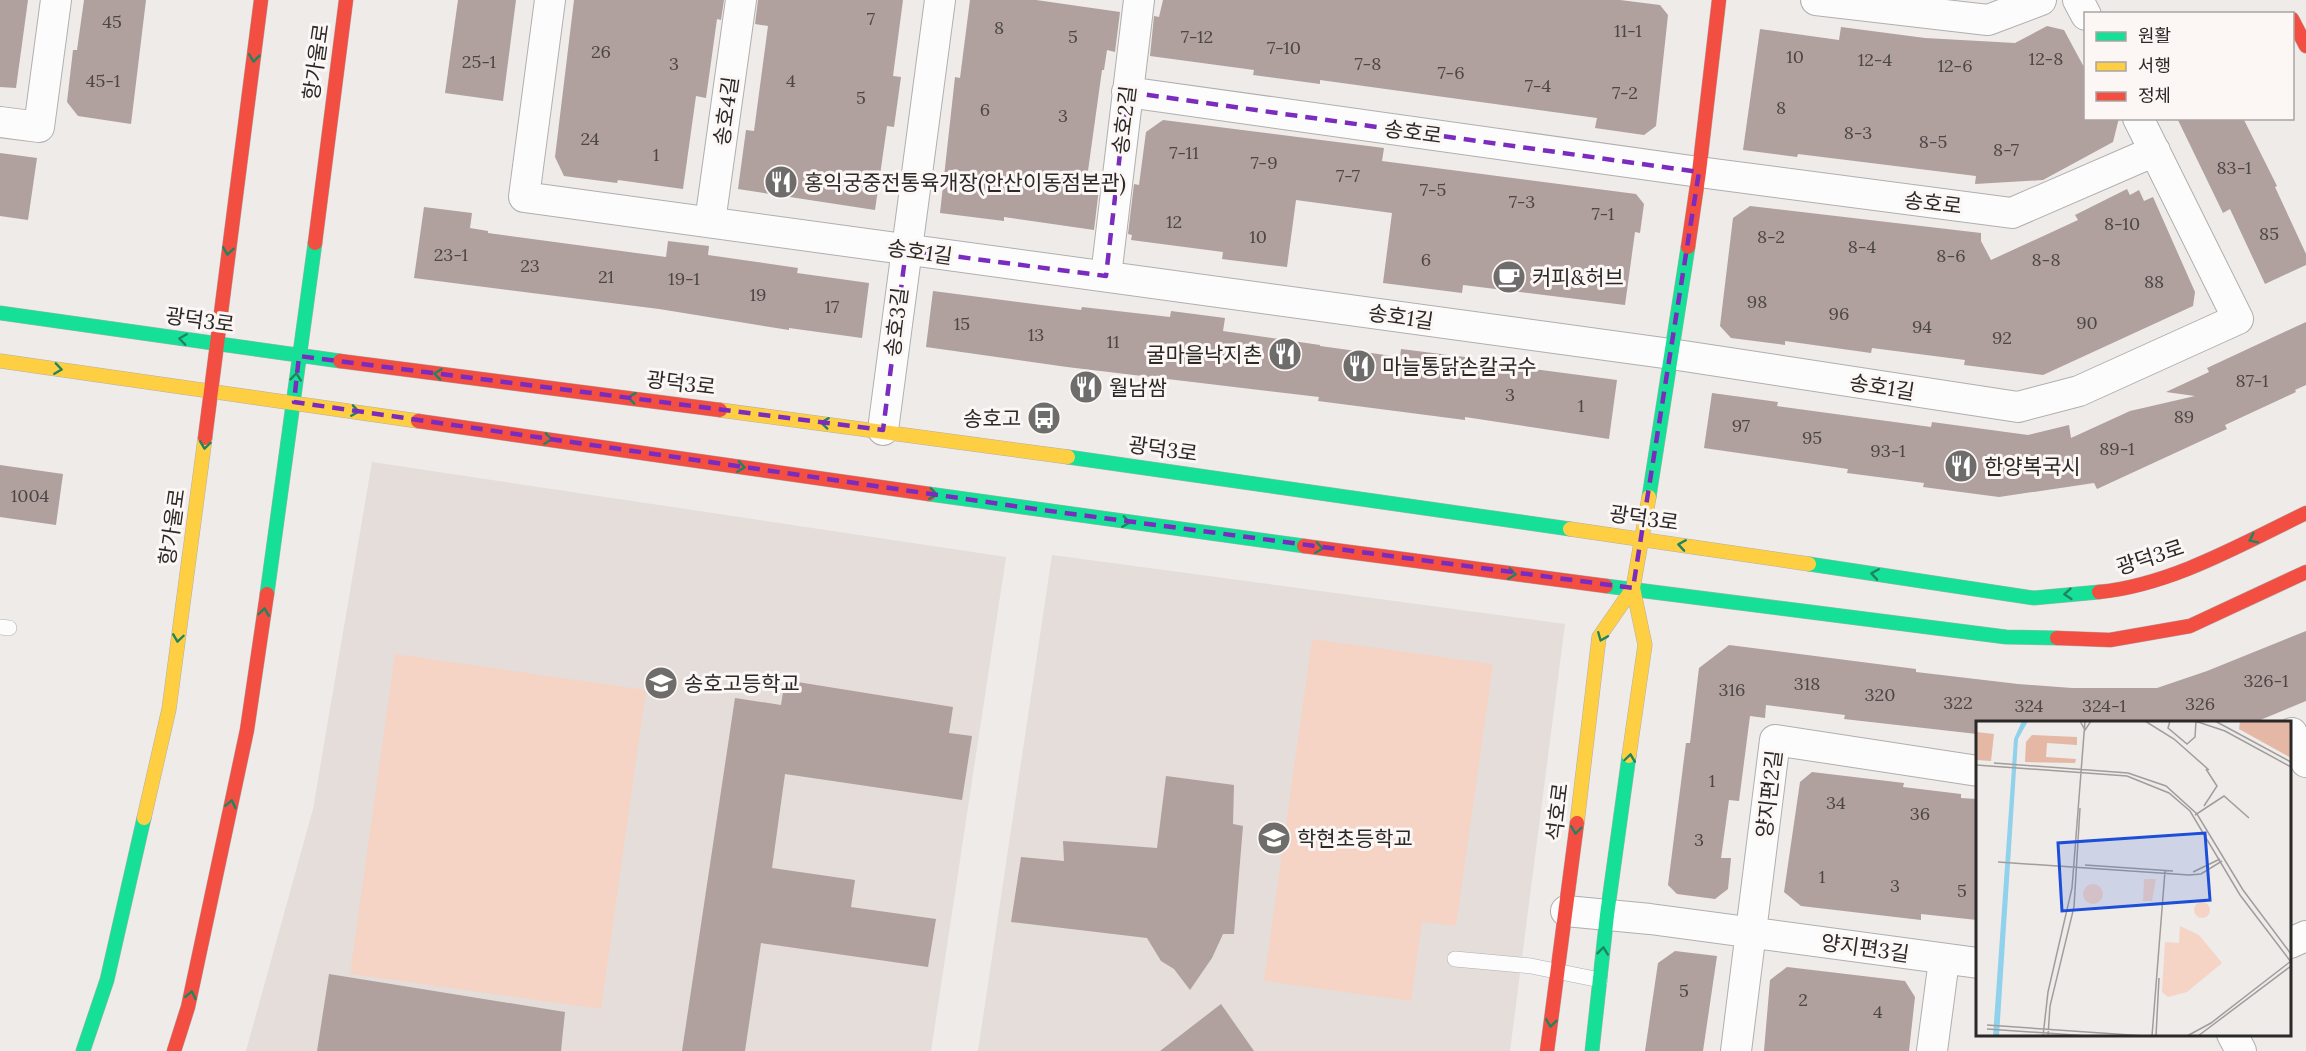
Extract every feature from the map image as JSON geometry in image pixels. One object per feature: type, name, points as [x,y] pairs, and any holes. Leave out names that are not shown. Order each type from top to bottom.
[{"type":"main road","name":"항가울로","points":[[83,1051],[107,980],[169,709],[261,0]]},
{"type":"main road","name":"항가울로","points":[[174,1051],[188,1007],[247,730],[294,402],[298,356],[346,0]]},
{"type":"main road","points":[[1642,539],[1699,172],[1719,0]]},
{"type":"main road","points":[[2294,23],[2306,46]]},
{"type":"main road","name":"광덕3로","points":[[0,314],[298,356],[883,430],[2034,598],[2128,589],[2214,558],[2306,513]]},
{"type":"main road","points":[[0,361],[1046,511],[1550,579],[2006,637],[2110,640],[2190,626],[2306,572]]},
{"type":"main road","name":"석호로","points":[[1592,1051],[1607,915],[1645,645],[1633,588],[1642,539]]},
{"type":"main road","name":"석호로","points":[[1547,1051],[1599,637],[1633,588]]},
{"type":"street","points":[[0,122],[39,127],[56,0]]},
{"type":"street","name":"송호1길","points":[[550,0],[524,197],[1671,354],[2018,407],[2079,391],[2238,319],[2139,120]]},
{"type":"street","name":"송호4길","points":[[710,222],[741,0]]},
{"type":"street","name":"송호3길","points":[[883,430],[940,0]]},
{"type":"street","name":"송호2길","points":[[1106,276],[1139,0]]},
{"type":"street","points":[[1816,0],[1988,20],[2040,0]]},
{"type":"street","name":"송호로","points":[[1127,92],[2012,213],[2155,151]]},
{"type":"street","points":[[2296,731],[2306,762]]},
{"type":"street","name":"양지편2길","points":[[1736,1051],[1774,740],[1976,771]]},
{"type":"street","name":"양지편3길","points":[[1566,911],[1752,932],[1976,963]]},
{"type":"street","points":[[2291,942],[2306,936]]},
{"type":"street","points":[[1932,1051],[1944,960]]},
{"type":"street","points":[[2233,1036],[2241,1051]]},
{"type":"lane","points":[[1455,959],[1532,966],[1600,980]]},
{"type":"highlighted area","points":[[1127,92],[1699,172],[1633,588],[1035,509],[294,402],[299,356],[883,430],[906,250],[1106,276]]},
{"type":"shaded area","name":"송호고등학교","points":[[372,462],[1006,557],[931,1051],[246,1051],[313,809]]},
{"type":"shaded area","name":"학현초등학교","points":[[1052,555],[1565,624],[1510,1051],[978,1051]]},
{"type":"shaded area","points":[[1312,639],[1493,664],[1456,926],[1422,922],[1411,1001],[1264,981]]},
{"type":"shaded area","points":[[395,654],[646,690],[601,1009],[350,974]]},
{"type":"building","points":[[0,0],[28,0],[16,88],[0,87]]},
{"type":"building","points":[[84,0],[146,0],[131,124],[78,116],[67,102],[73,50],[77,50]]},
{"type":"building","points":[[458,0],[516,0],[503,101],[445,93]]},
{"type":"building","points":[[574,0],[724,0],[721,20],[717,19],[706,98],[696,96],[683,189],[618,180],[617,183],[564,176],[555,157]]},
{"type":"building","points":[[758,0],[903,0],[893,76],[901,77],[894,127],[887,126],[875,210],[738,189],[746,130],[754,131],[768,26],[755,24]]},
{"type":"building","points":[[970,0],[1036,0],[1120,12],[1115,52],[1107,50],[1104,70],[1102,70],[1087,178],[1100,180],[1094,230],[1004,217],[1004,221],[940,213],[955,77],[960,78]]},
{"type":"building","points":[[1163,0],[1620,0],[1660,5],[1668,15],[1656,126],[1644,135],[1595,128],[1597,118],[1320,80],[1320,84],[1253,75],[1254,70],[1150,56],[1154,16],[1159,17]]},
{"type":"building","points":[[2047,26],[2064,30],[2084,67],[2084,120],[2118,120],[2113,142],[2043,180],[1975,184],[1976,176],[1798,154],[1797,157],[1743,150],[1760,29],[1839,40],[1841,27],[1925,38],[2015,43]]},
{"type":"building","points":[[1163,120],[1384,148],[1382,161],[1636,194],[1644,204],[1640,233],[1635,232],[1625,305],[1463,285],[1462,293],[1383,283],[1392,213],[1296,200],[1287,267],[1222,259],[1223,252],[1131,240],[1132,235],[1128,234],[1134,184],[1139,185],[1146,132]]},
{"type":"building","points":[[2178,120],[2244,120],[2277,186],[2275,187],[2306,254],[2306,265],[2265,284],[2230,209],[2223,213]]},
{"type":"building","points":[[0,153],[37,158],[28,220],[0,216]]},
{"type":"building","points":[[2127,189],[2130,195],[2139,190],[2144,201],[2153,197],[2195,292],[2193,306],[2043,375],[1964,365],[1965,360],[1872,348],[1871,353],[1785,341],[1785,345],[1731,338],[1720,326],[1733,218],[1750,206],[1981,233],[1981,241],[1991,260],[2078,220],[2075,215]]},
{"type":"building","points":[[424,207],[472,213],[470,228],[488,231],[488,233],[666,257],[668,241],[709,246],[708,255],[798,268],[797,273],[869,283],[862,338],[414,278]]},
{"type":"building","points":[[933,291],[1081,310],[1082,307],[1170,317],[1171,311],[1225,318],[1223,331],[1400,357],[1401,349],[1617,380],[1609,439],[1465,417],[1465,420],[1318,401],[1319,397],[1067,367],[926,347]]},
{"type":"building","points":[[2306,322],[2306,385],[2295,390],[2296,392],[2225,425],[2227,429],[2097,489],[2094,483],[1999,497],[1923,487],[1924,483],[1847,473],[1848,469],[1704,448],[1712,393],[1778,402],[1777,406],[1931,427],[1932,422],[2028,435],[2069,425],[2071,438],[2130,411],[2195,396],[2166,392],[2209,372],[2207,368]]},
{"type":"building","points":[[0,465],[63,474],[56,525],[0,517]]},
{"type":"building","points":[[2306,631],[2306,701],[2258,721],[1976,721],[1976,734],[1844,719],[1845,715],[1766,705],[1765,718],[1750,716],[1739,801],[1729,800],[1721,858],[1731,858],[1728,889],[1715,899],[1677,894],[1668,885],[1686,743],[1690,743],[1699,668],[1729,645],[1916,669],[1916,672],[2072,688],[2157,688],[2207,671]]},
{"type":"building","points":[[785,680],[953,707],[949,733],[972,736],[962,800],[785,774],[772,868],[855,880],[851,907],[936,919],[928,967],[761,943],[745,1051],[682,1051],[735,698],[781,705]]},
{"type":"building","points":[[1812,772],[1904,783],[1903,787],[1961,794],[1961,798],[1976,799],[1976,920],[1921,914],[1921,920],[1801,906],[1784,892],[1800,782]]},
{"type":"building","points":[[1166,776],[1234,785],[1233,824],[1243,826],[1234,934],[1223,934],[1212,958],[1190,990],[1174,969],[1161,961],[1147,938],[1011,922],[1021,857],[1064,861],[1063,841],[1157,848]]},
{"type":"building","points":[[1675,951],[1717,956],[1703,1051],[1645,1051],[1658,963]]},
{"type":"building","points":[[1787,967],[1905,981],[1915,997],[1909,1051],[1764,1051],[1770,980]]},
{"type":"building","points":[[329,974],[565,1012],[561,1051],[317,1051]]},
{"type":"building","points":[[1221,1004],[1254,1051],[1160,1051]]},
{"type":"traffic: fast","points":[[267,594],[315,243]]},
{"type":"traffic: fast","points":[[1649,497],[1688,247]]},
{"type":"traffic: fast","points":[[0,313],[340,361]]},
{"type":"traffic: fast","points":[[1068,457],[1570,529]]},
{"type":"traffic: fast","points":[[929,494],[1304,546]]},
{"type":"traffic: fast","points":[[1809,564],[2034,598],[2099,592]]},
{"type":"traffic: fast","points":[[1606,586],[2006,637],[2057,638]]},
{"type":"traffic: fast","points":[[1592,1051],[1607,915],[1629,756]]},
{"type":"traffic: fast","points":[[83,1051],[107,980],[144,818]]},
{"type":"traffic: slow","points":[[0,361],[418,421]]},
{"type":"traffic: slow","points":[[720,410],[1068,457]]},
{"type":"traffic: slow","points":[[144,818],[169,709],[205,438]]},
{"type":"traffic: slow","points":[[1629,756],[1645,645],[1633,588],[1649,497]]},
{"type":"traffic: slow","points":[[1570,529],[1809,564]]},
{"type":"traffic: slow","points":[[1577,823],[1599,637],[1633,588]]},
{"type":"traffic: jam","points":[[205,438],[261,0]]},
{"type":"traffic: jam","points":[[315,243],[346,0]]},
{"type":"traffic: jam","points":[[1688,247],[1719,0]]},
{"type":"traffic: jam","points":[[2294,23],[2306,46]]},
{"type":"traffic: jam","points":[[340,361],[720,410]]},
{"type":"traffic: jam","points":[[418,421],[929,494]]},
{"type":"traffic: jam","points":[[2099,592],[2153,581],[2206,562],[2306,513]]},
{"type":"traffic: jam","points":[[1304,546],[1606,586]]},
{"type":"traffic: jam","points":[[2057,638],[2110,640],[2190,626],[2306,572]]},
{"type":"traffic: jam","points":[[174,1051],[188,1007],[247,730],[267,594]]},
{"type":"traffic: jam","points":[[1547,1051],[1577,823]]},
{"type":"place","name":"홍익궁중전통육개장(안산이동점본관)","points":[[781,182]]},
{"type":"place","name":"커피&허브","points":[[1509,277]]},
{"type":"place","name":"굴마을낙지촌","points":[[1285,354]]},
{"type":"place","name":"마늘통닭손칼국수","points":[[1359,366]]},
{"type":"place","name":"월남쌈","points":[[1086,387]]},
{"type":"place","name":"송호고","points":[[1044,418]]},
{"type":"place","name":"한양복국시","points":[[1961,466]]},
{"type":"place","name":"송호고등학교","points":[[661,683]]},
{"type":"place","name":"학현초등학교","points":[[1274,838]]}]
